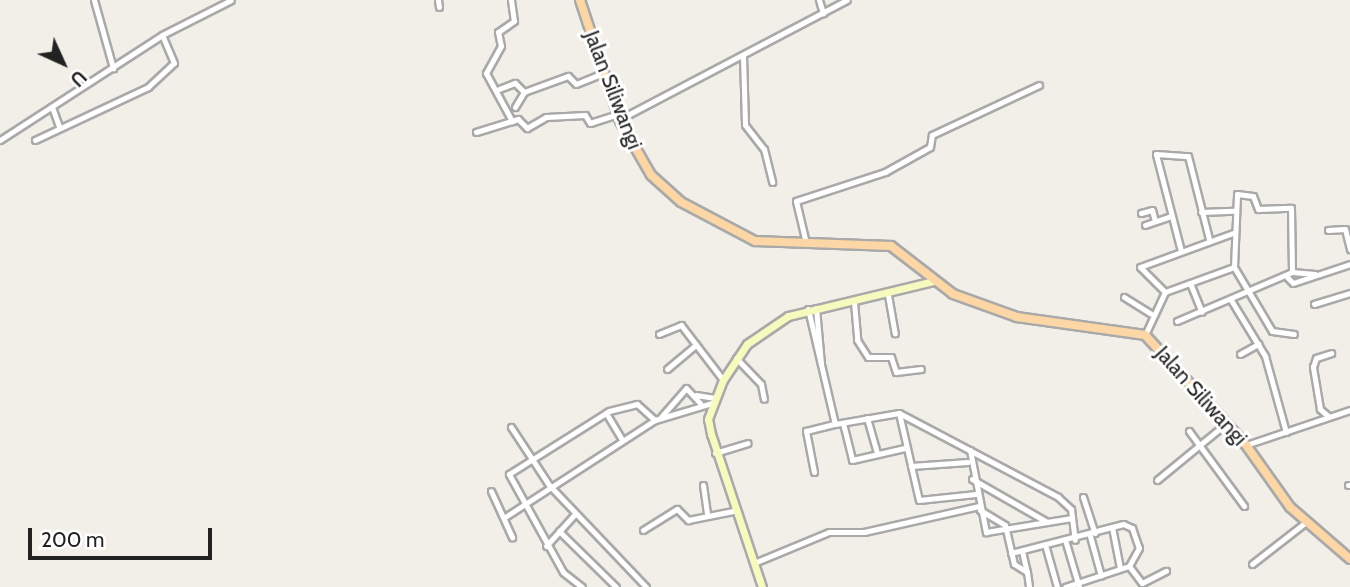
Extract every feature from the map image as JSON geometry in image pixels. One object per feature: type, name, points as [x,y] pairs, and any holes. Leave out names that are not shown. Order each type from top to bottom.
[{"type":"main road","name":"Jalan Siliwangi","points":[[580,0],[619,117],[651,175],[688,207],[755,240],[807,246],[883,244],[934,281],[1023,318],[1145,335],[1223,426],[1246,445],[1306,522],[1350,559]]},
{"type":"street","points":[[94,0],[113,68]]},
{"type":"street","points":[[0,139],[162,35],[231,0]]},
{"type":"street","points":[[511,0],[514,20],[497,33],[501,46],[486,73],[512,121],[527,128],[547,117],[584,115],[590,124],[619,117],[743,56],[847,0]]},
{"type":"street","points":[[819,0],[823,13]]},
{"type":"street","points":[[35,140],[58,126],[148,88],[174,63],[162,35]]},
{"type":"street","points":[[743,56],[745,125],[764,149],[772,182]]},
{"type":"street","points":[[514,107],[524,93],[568,76],[576,83],[603,73]]},
{"type":"street","points":[[499,89],[515,83],[524,93]]},
{"type":"street","points":[[807,246],[796,201],[886,172],[930,148],[932,135],[1039,85]]},
{"type":"street","points":[[52,107],[58,126]]},
{"type":"street","points":[[475,132],[512,121]]},
{"type":"street","points":[[1181,251],[1156,154],[1188,156],[1209,239]]},
{"type":"street","points":[[1177,321],[1202,312],[1246,294],[1287,277],[1292,272],[1291,208],[1258,209],[1253,196],[1237,194],[1233,233],[1234,267],[1246,294],[1274,334],[1294,334]]},
{"type":"street","points":[[1141,213],[1152,210],[1155,221]]},
{"type":"street","points":[[1201,212],[1234,211]]},
{"type":"street","points":[[1145,225],[1171,216]]},
{"type":"street","points":[[1328,230],[1345,229],[1350,249]]},
{"type":"street","points":[[1165,292],[1140,267],[1209,239],[1233,233]]},
{"type":"street","points":[[1287,277],[1293,283],[1350,264]]},
{"type":"street","points":[[1145,335],[1150,313],[1165,292],[1234,267]]},
{"type":"street","points":[[1292,272],[1315,274]]},
{"type":"street","points":[[762,587],[733,511],[715,453],[708,419],[723,380],[736,358],[768,329],[812,309],[888,295],[934,281]]},
{"type":"street","points":[[1190,283],[1202,312]]},
{"type":"street","points":[[1314,304],[1350,293]]},
{"type":"street","points":[[888,295],[895,333]]},
{"type":"street","points":[[1124,297],[1150,313]]},
{"type":"street","points":[[1231,300],[1258,344],[1286,432]]},
{"type":"street","points":[[853,302],[857,340],[869,358],[891,357],[896,372],[921,369]]},
{"type":"street","points":[[812,309],[835,424]]},
{"type":"street","points":[[659,334],[678,323],[723,380]]},
{"type":"street","points":[[1240,354],[1258,344]]},
{"type":"street","points":[[667,369],[696,345]]},
{"type":"street","points":[[1328,416],[1321,409],[1313,368],[1316,358],[1331,353]]},
{"type":"street","points":[[736,358],[761,384],[764,399]]},
{"type":"street","points":[[657,419],[684,389],[714,400]]},
{"type":"street","points":[[696,395],[700,403]]},
{"type":"street","points":[[505,517],[549,485],[657,419],[714,400]]},
{"type":"street","points":[[582,587],[567,577],[546,546],[526,502],[509,475],[606,413],[637,404],[657,419]]},
{"type":"street","points":[[1246,445],[1350,410]]},
{"type":"street","points":[[606,413],[622,440]]},
{"type":"street","points":[[814,472],[806,431],[899,413],[1058,497],[1072,518],[1075,540]]},
{"type":"street","points":[[899,413],[905,448],[920,501],[976,494]]},
{"type":"street","points":[[867,418],[877,454]]},
{"type":"street","points":[[843,423],[852,460],[905,448]]},
{"type":"street","points":[[1157,480],[1223,426]]},
{"type":"street","points":[[511,427],[549,485],[574,515],[646,587]]},
{"type":"street","points":[[1189,431],[1244,506]]},
{"type":"street","points":[[715,453],[748,443]]},
{"type":"street","points":[[970,450],[968,462],[987,533],[1072,518]]},
{"type":"street","points":[[911,466],[968,462]]},
{"type":"street","points":[[972,479],[1047,522]]},
{"type":"street","points":[[703,485],[707,513]]},
{"type":"street","points":[[491,491],[512,537]]},
{"type":"street","points":[[1083,497],[1101,576]]},
{"type":"street","points":[[754,563],[819,535],[863,532],[980,508]]},
{"type":"street","points":[[980,508],[1006,529],[1016,568],[1027,572]]},
{"type":"street","points":[[643,530],[677,509],[688,520],[707,513],[733,511]]},
{"type":"street","points":[[546,546],[574,515]]},
{"type":"street","points":[[1252,564],[1306,522]]},
{"type":"street","points":[[1012,553],[1066,543],[1112,527],[1131,526],[1138,540],[1129,566]]},
{"type":"street","points":[[1112,527],[1120,568]]},
{"type":"street","points":[[559,531],[616,587]]},
{"type":"street","points":[[1066,543],[1078,585]]},
{"type":"street","points":[[1046,548],[1057,587]]},
{"type":"street","points":[[1022,551],[1029,587]]},
{"type":"street","points":[[1065,587],[1078,585],[1129,566]]},
{"type":"street","points":[[1129,566],[1142,583],[1166,571]]},
{"type":"street","points":[[567,577],[567,587]]}]
